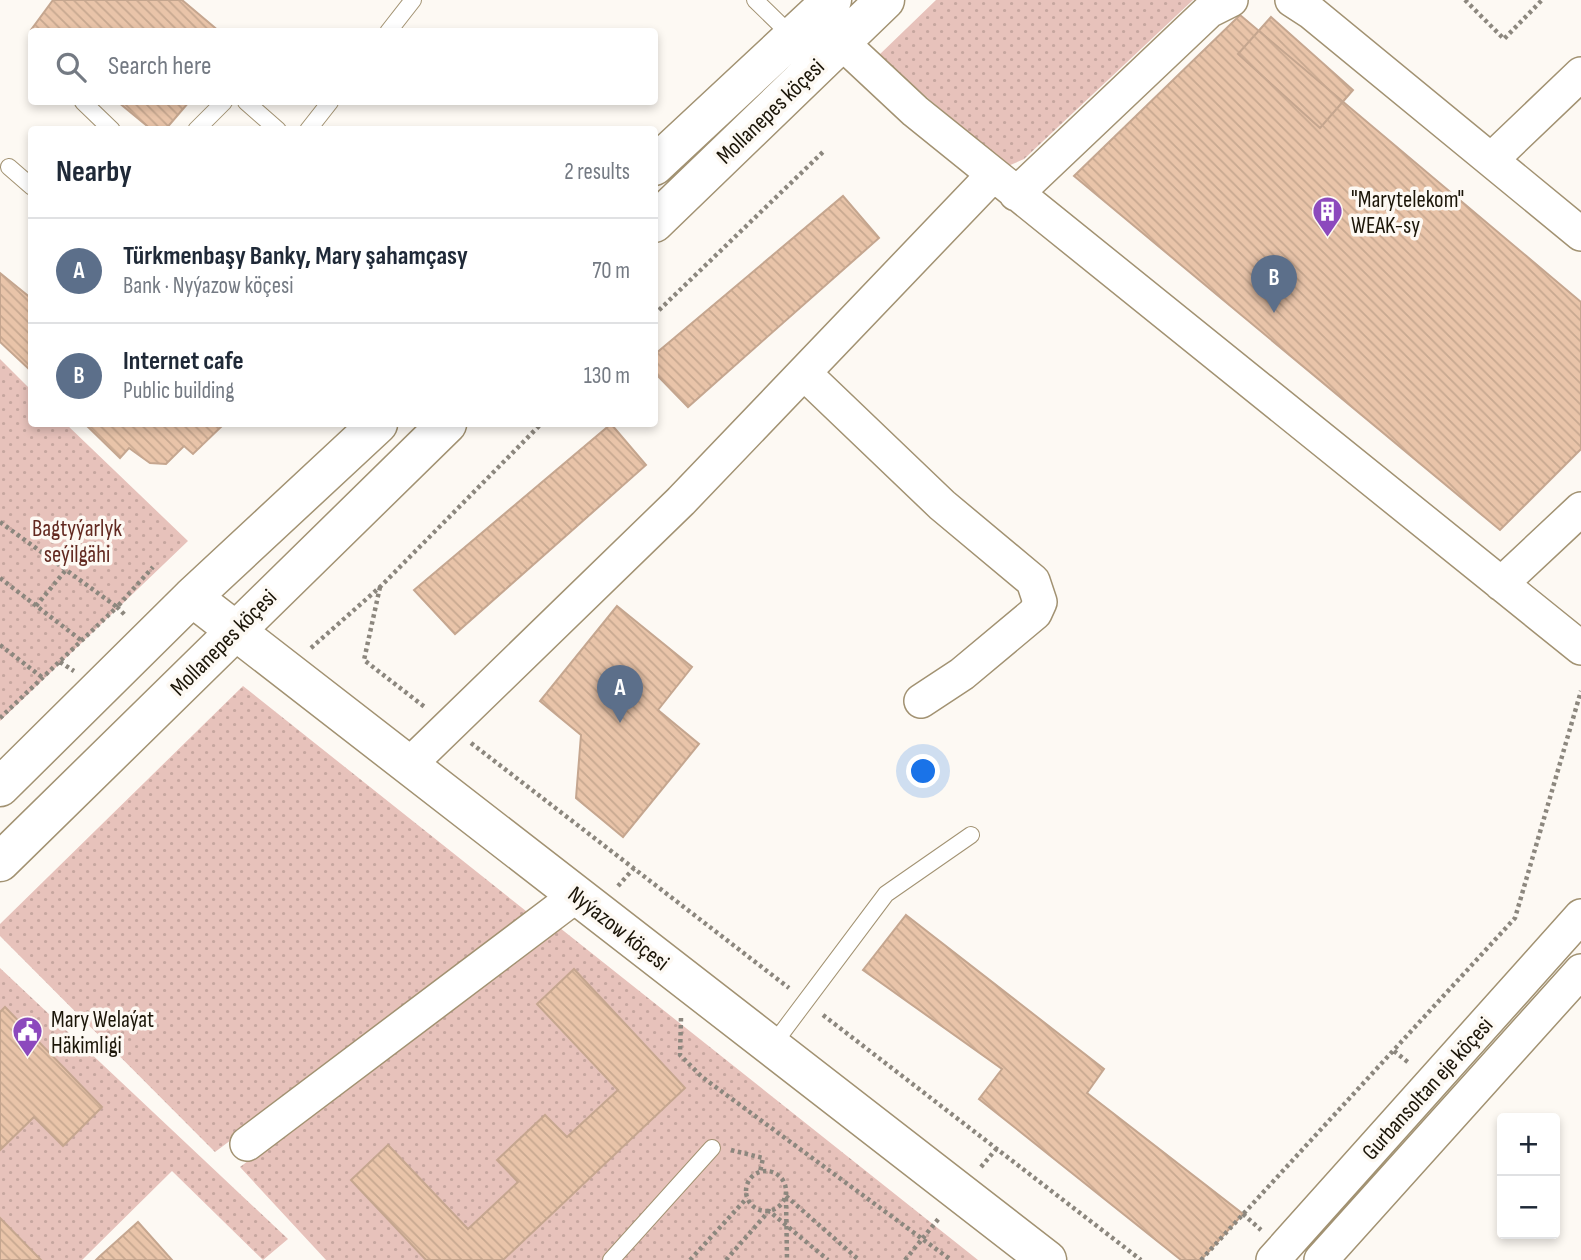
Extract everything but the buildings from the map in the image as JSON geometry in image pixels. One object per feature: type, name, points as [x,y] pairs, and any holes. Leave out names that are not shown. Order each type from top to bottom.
[{"type":"street","name":"Mollanepes köçesi","points":[[658,163],[820,24],[885,0]]},
{"type":"street","points":[[409,765],[681,501],[804,373],[1005,184],[1209,11],[1231,0]]},
{"type":"street","points":[[1292,0],[1312,13],[1581,234]]},
{"type":"street","name":"Mollanepes köçesi","points":[[658,218],[820,24]]},
{"type":"street","points":[[820,24],[915,111],[1581,648]]},
{"type":"street","points":[[1491,160],[1581,74]]},
{"type":"street","points":[[804,373],[942,505],[1032,582],[1040,602],[1035,613],[962,674],[921,701]]},
{"type":"street","points":[[0,787],[192,597],[375,427]]},
{"type":"street","name":"Mollanepes köçesi","points":[[0,862],[234,629],[444,427]]},
{"type":"street","points":[[1501,584],[1581,509]]},
{"type":"street","name":"Nyýazow köçesi","points":[[192,597],[1047,1260]]},
{"type":"street","points":[[247,1143],[577,895]]},
{"type":"street","name":"Gurbansoltan eje köçesi","points":[[1273,1260],[1581,916]]},
{"type":"street","name":"Gurbansoltan eje köçesi","points":[[1321,1260],[1581,971]]},
{"type":"lane","points":[[391,28],[413,0]]},
{"type":"lane","points":[[755,0],[820,24]]},
{"type":"lane","points":[[86,105],[108,126]]},
{"type":"lane","points":[[200,126],[220,105]]},
{"type":"lane","points":[[249,105],[273,126]]},
{"type":"lane","points":[[311,126],[328,105]]},
{"type":"lane","points":[[9,167],[28,184]]},
{"type":"lane","points":[[772,1046],[886,894],[971,835]]},
{"type":"lane","points":[[611,1260],[712,1148]]},
{"type":"path","points":[[1465,0],[1504,39],[1542,0]]},
{"type":"path","points":[[658,311],[825,150]]},
{"type":"path","points":[[287,670],[380,587],[538,427]]},
{"type":"path","points":[[0,522],[117,607],[149,639]]},
{"type":"path","points":[[0,718],[117,607],[153,567]]},
{"type":"path","points":[[36,606],[65,571]]},
{"type":"path","points":[[0,578],[82,641]]},
{"type":"path","points":[[380,587],[364,660],[1141,1260]]},
{"type":"path","points":[[0,645],[43,678]]},
{"type":"path","points":[[1201,1260],[1515,918],[1581,691]]},
{"type":"path","points":[[682,976],[680,1055],[702,1077],[951,1260]]},
{"type":"path","points":[[690,1260],[747,1198],[750,1179],[760,1172],[763,1158],[741,1151],[712,1148]]},
{"type":"path","points":[[760,1172],[779,1176],[786,1188],[787,1260]]},
{"type":"path","points":[[905,1260],[960,1193]]},
{"type":"path","points":[[726,1260],[769,1211],[780,1206],[786,1196]]},
{"type":"path","points":[[786,1196],[859,1260]]},
{"type":"path","points":[[747,1198],[758,1210],[769,1211],[828,1260]]},
{"type":"green space","points":[[936,0],[1193,0],[1024,159],[1008,166],[878,56]]},
{"type":"green space","name":"Bagtyýarlyk seýilgähi","points":[[0,359],[28,387],[28,427],[69,427],[188,541],[0,721]]},
{"type":"green space","points":[[243,686],[531,915],[215,1152],[0,936],[0,924]]},
{"type":"green space","points":[[560,928],[978,1260],[326,1260],[240,1167]]},
{"type":"green space","points":[[0,968],[288,1239],[263,1260],[172,1171],[82,1260],[0,1260]]},
{"type":"place","name":"\"Marytelekom\" WEAK-sy","points":[[1328,239]]},
{"type":"place","name":"Internet cafe","points":[[1274,313]]},
{"type":"place","name":"Türkmenbaşy Banky, Mary şahamçasy","points":[[620,723]]},
{"type":"place","name":"Mary Welaýat Häkimligi","points":[[28,1059]]}]
